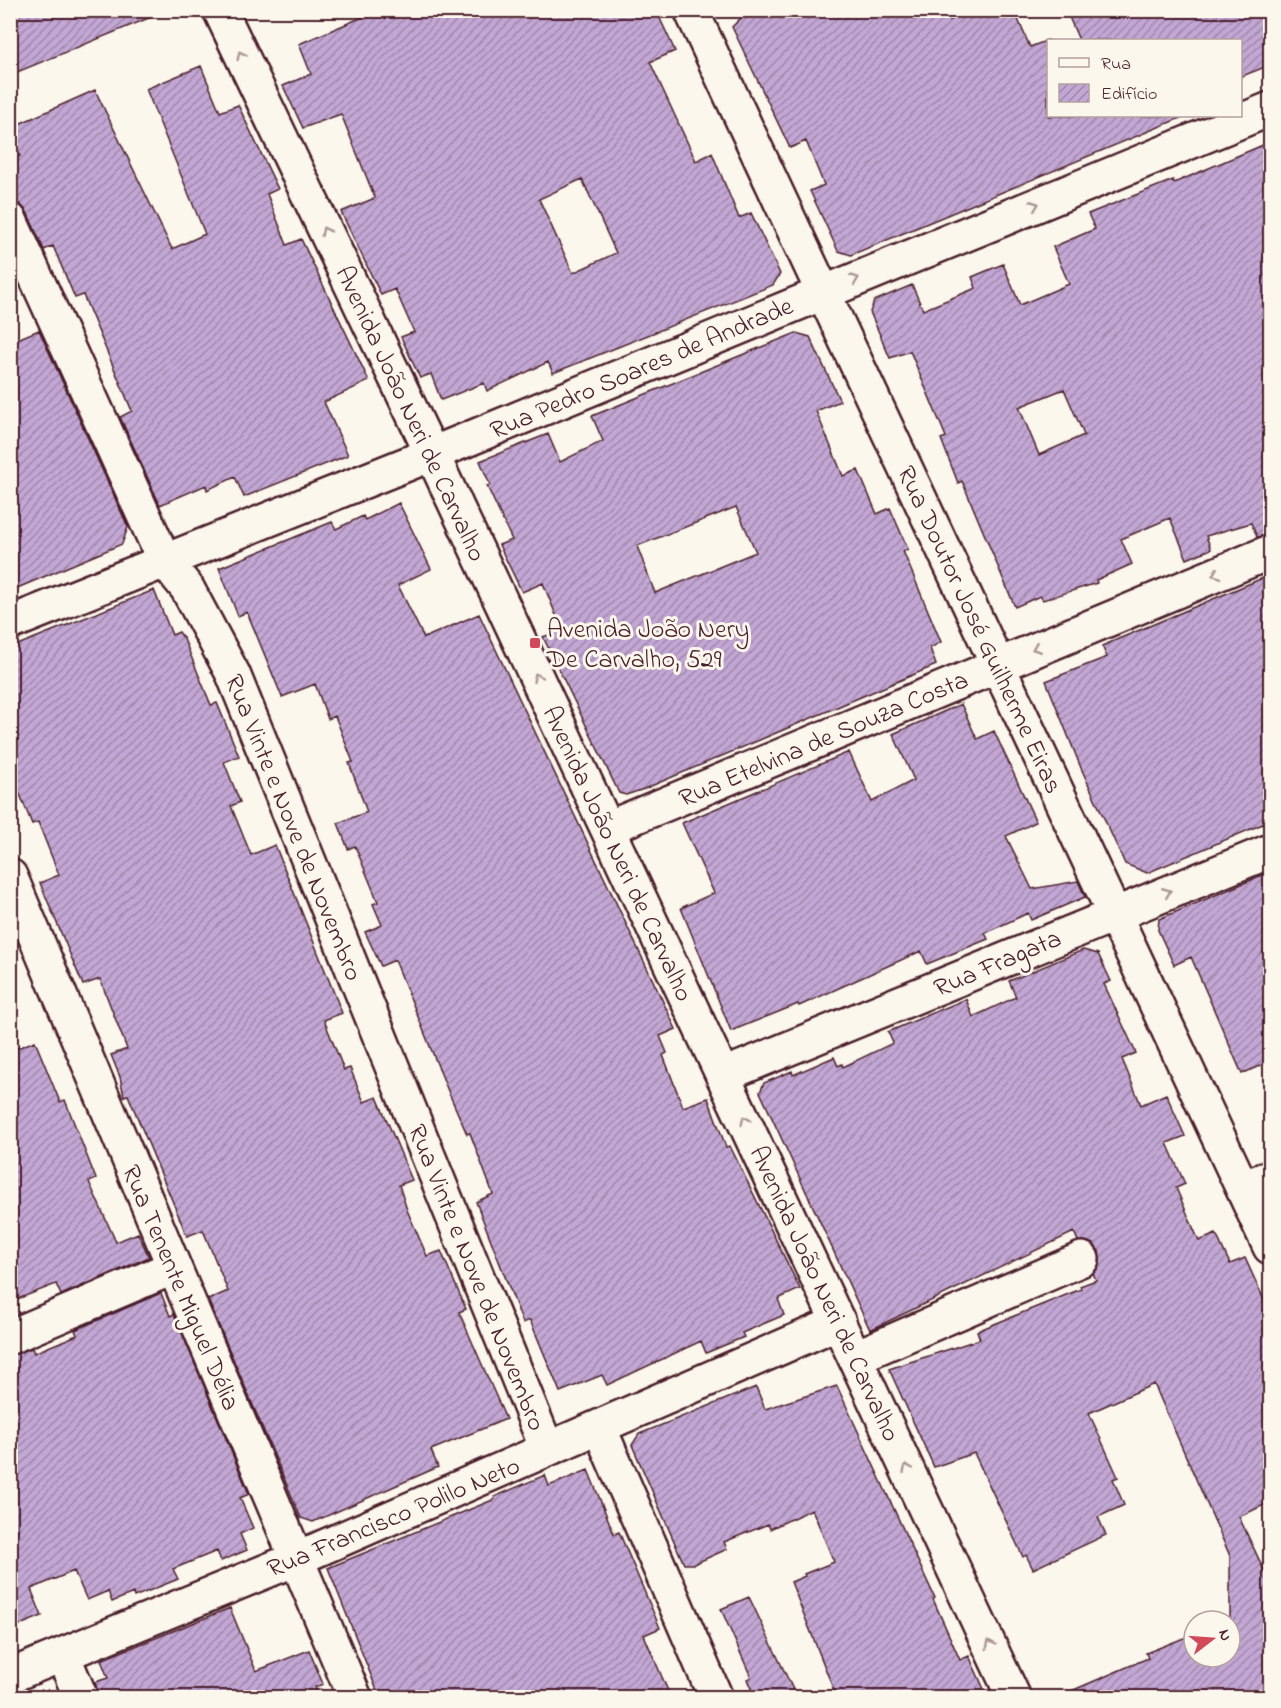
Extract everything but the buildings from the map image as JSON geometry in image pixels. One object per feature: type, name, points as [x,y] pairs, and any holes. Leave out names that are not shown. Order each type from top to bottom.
[{"type":"street","name":"Avenida João Neri de Carvalho","points":[[220,10],[608,828],[1014,1698]]},
{"type":"street","name":"Rua Doutor José Guilherme Eiras","points":[[698,13],[824,291],[1113,914],[1257,1182],[1270,1247]]},
{"type":"street","name":"Rua Pedro Soares de Andrade","points":[[10,623],[432,454],[1270,109]]},
{"type":"street","name":"Rua Vinte e Nove de Novembro","points":[[10,220],[164,560],[187,588],[233,674],[547,1449]]},
{"type":"street","name":"Rua Etelvina de Souza Costa","points":[[608,828],[1270,552]]},
{"type":"street","name":"Rua Fragata","points":[[724,1075],[1270,851]]},
{"type":"street","name":"Rua Tenente Miguel Délia","points":[[10,876],[355,1698]]},
{"type":"street","points":[[856,1357],[1082,1259]]},
{"type":"street","points":[[10,1337],[174,1267]]},
{"type":"street","name":"Rua Francisco Polilo Neto","points":[[10,1676],[296,1558],[839,1322]]},
{"type":"street","points":[[599,1427],[716,1698]]},
{"type":"street","points":[[63,1655],[81,1698]]},
{"type":"place","name":"Avenida João Nery De Carvalho, 529","points":[[535,643]]}]
